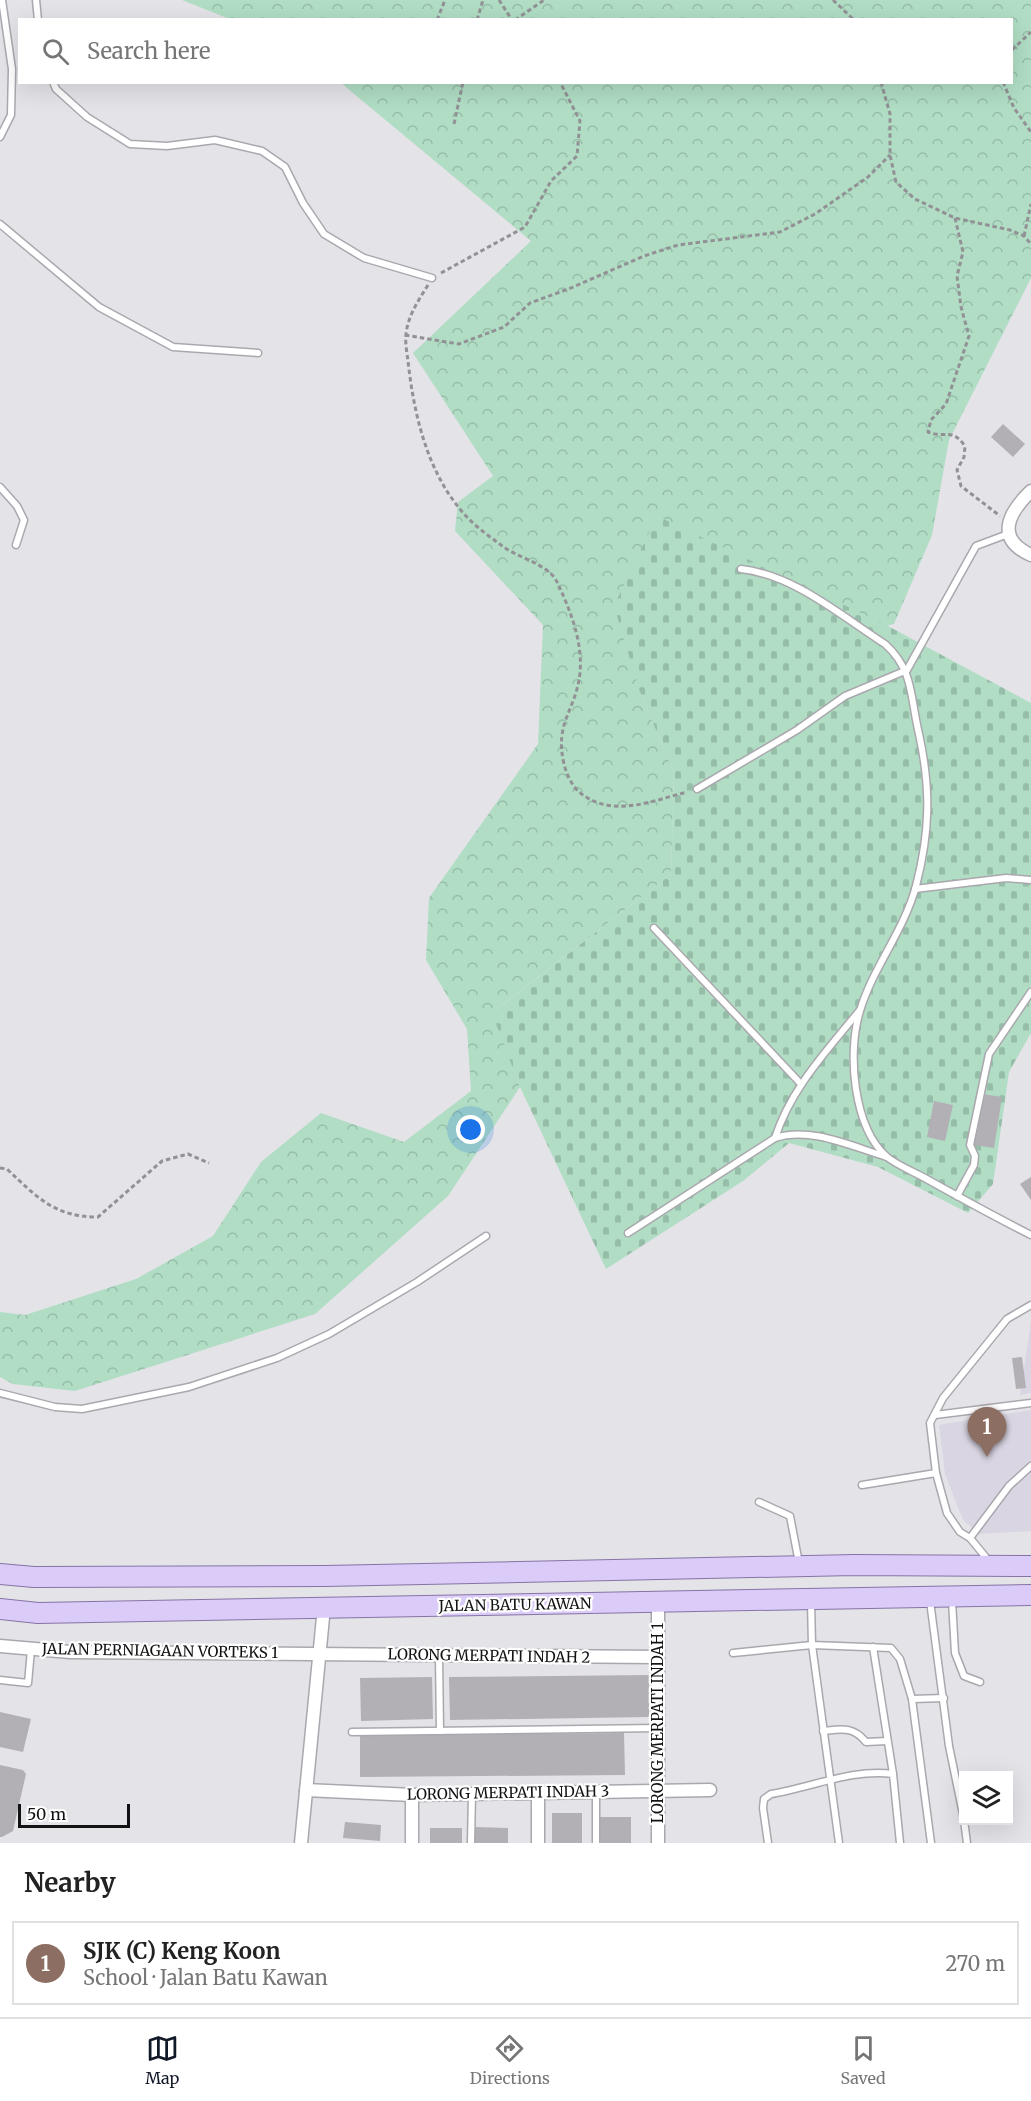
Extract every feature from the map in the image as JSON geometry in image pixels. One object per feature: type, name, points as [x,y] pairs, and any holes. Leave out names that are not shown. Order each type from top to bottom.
[{"type":"main road","points":[[0,1579],[325,1576],[799,1566],[994,1568],[1031,1566]]},
{"type":"main road","points":[[0,1574],[34,1577]]},
{"type":"main road","name":"JALAN BATU KAWAN","points":[[0,1609],[38,1613],[324,1607],[658,1604],[1031,1595]]},
{"type":"street","points":[[1031,491],[1017,506],[1008,528],[1019,549],[1031,555]]},
{"type":"street","name":"LORONG MERPATI INDAH 1","points":[[658,1604],[658,1843]]},
{"type":"street","points":[[301,1843],[324,1607]]},
{"type":"street","name":"JALAN PERNIAGAAN VORTEKS 1","points":[[0,1646],[32,1650],[321,1653]]},
{"type":"street","name":"LORONG MERPATI INDAH 2","points":[[321,1653],[657,1658]]},
{"type":"street","name":"LORONG MERPATI INDAH 3","points":[[306,1790],[412,1795],[710,1790]]},
{"type":"street","points":[[538,1793],[538,1843]]},
{"type":"street","points":[[412,1795],[412,1843]]},
{"type":"lane","points":[[0,137],[11,115],[12,69],[2,0]]},
{"type":"lane","points":[[36,0],[38,18]]},
{"type":"lane","points":[[54,84],[56,89],[87,117],[130,144],[167,146],[215,140],[262,151],[285,166],[303,203],[324,234],[364,258],[432,278]]},
{"type":"lane","points":[[0,224],[99,306],[173,347],[258,353]]},
{"type":"lane","points":[[0,487],[17,506],[24,520],[16,544]]},
{"type":"lane","points":[[697,789],[797,730],[845,696],[907,670],[976,546],[1008,528]]},
{"type":"lane","points":[[741,569],[762,571],[792,584],[885,644],[898,655],[907,670],[924,757],[929,811],[927,836],[915,889],[903,921],[860,1011],[801,1084],[783,1114],[775,1138]]},
{"type":"lane","points":[[915,889],[1006,878],[1031,880]]},
{"type":"lane","points":[[654,928],[801,1084]]},
{"type":"lane","points":[[957,1196],[974,1165],[975,1156],[970,1144],[989,1054],[1031,992]]},
{"type":"lane","points":[[860,1011],[855,1040],[857,1098],[868,1131],[888,1157]]},
{"type":"lane","points":[[628,1233],[775,1138],[791,1132],[818,1137],[888,1157],[1031,1235]]},
{"type":"lane","points":[[0,1393],[55,1407],[82,1409],[189,1387],[277,1358],[329,1334],[417,1282],[486,1236]]},
{"type":"lane","points":[[994,1568],[970,1538],[960,1532],[947,1513],[936,1473],[930,1422],[943,1398],[1007,1319],[1031,1305]]},
{"type":"lane","points":[[935,1415],[1031,1403]]},
{"type":"lane","points":[[970,1538],[1009,1486],[1031,1466]]},
{"type":"lane","points":[[862,1485],[936,1473]]},
{"type":"lane","points":[[759,1502],[790,1516],[799,1566]]},
{"type":"lane","points":[[952,1597],[955,1653],[964,1676],[980,1682]]},
{"type":"lane","points":[[929,1598],[949,1746],[959,1795]]},
{"type":"lane","points":[[811,1601],[812,1645],[839,1843]]},
{"type":"lane","points":[[733,1653],[812,1645],[891,1648],[900,1659],[912,1699],[931,1843]]},
{"type":"lane","points":[[873,1647],[893,1774],[900,1843]]},
{"type":"lane","points":[[0,1680],[28,1683],[32,1650]]},
{"type":"lane","points":[[439,1656],[440,1731]]},
{"type":"lane","points":[[912,1699],[944,1698]]},
{"type":"lane","points":[[352,1732],[658,1728]]},
{"type":"lane","points":[[823,1731],[850,1729],[857,1732],[866,1742],[886,1741]]},
{"type":"lane","points":[[768,1843],[763,1808],[764,1799],[771,1794],[873,1773],[893,1774]]},
{"type":"lane","points":[[596,1792],[596,1843]]},
{"type":"lane","points":[[471,1794],[471,1843]]},
{"type":"lane","points":[[965,1825],[967,1843]]},
{"type":"path","points":[[437,18],[445,0]]},
{"type":"path","points":[[478,18],[483,0]]},
{"type":"path","points":[[499,0],[512,18]]},
{"type":"path","points":[[517,18],[544,0]]},
{"type":"path","points":[[833,0],[852,18]]},
{"type":"path","points":[[1013,48],[1031,32]]},
{"type":"path","points":[[454,123],[463,84]]},
{"type":"path","points":[[561,84],[580,121],[577,156],[551,181],[525,227],[432,278],[413,307],[405,335],[418,420],[434,468],[466,516],[504,548],[532,561],[556,578],[579,645],[580,672],[574,698],[562,723],[559,745],[566,771],[578,791],[597,801],[618,807],[639,806],[697,789]]},
{"type":"path","points":[[882,84],[890,114],[890,155],[896,182],[915,199],[955,218],[1010,230],[1024,236],[1031,244]]},
{"type":"path","points":[[1005,84],[1014,108],[1031,132]]},
{"type":"path","points":[[405,335],[459,344],[504,327],[530,303],[644,256],[678,245],[780,232],[815,214],[868,177],[890,155]]},
{"type":"path","points":[[1024,236],[1031,204]]},
{"type":"path","points":[[955,218],[963,252],[957,276],[961,307],[969,336],[946,404],[931,420],[928,432],[937,436],[946,433],[958,436],[965,446],[964,457],[957,470],[961,486],[1008,528]]},
{"type":"path","points":[[0,1168],[7,1169],[47,1206],[76,1217],[98,1217],[162,1161],[188,1154],[209,1163]]},
{"type":"shaded area","points":[[1031,1321],[1031,1393],[1020,1395]]},
{"type":"shaded area","points":[[1031,1410],[1031,1531],[980,1534],[964,1521],[945,1474],[939,1425]]},
{"type":"green space","points":[[182,0],[1031,0],[1031,278],[949,440],[932,535],[894,624],[640,692],[674,773],[671,874],[493,1012],[520,1087],[448,1196],[315,1314],[75,1391],[13,1384],[0,1377],[0,1312],[25,1315],[136,1279],[213,1236],[261,1162],[321,1113],[404,1142],[471,1091],[467,1029],[426,960],[429,898],[538,744],[543,625],[455,531],[458,502],[493,476],[413,353],[531,241],[342,84],[1013,84],[1013,18],[227,18]]},
{"type":"green space","points":[[657,516],[886,625],[1031,703],[1031,1033],[1009,1072],[993,1184],[968,1213],[878,1167],[789,1143],[743,1181],[606,1269],[520,1087],[492,1013],[671,874],[674,773],[640,692],[614,606]]},
{"type":"building","points":[[1003,424],[1025,444],[1013,457],[991,437]]},
{"type":"building","points":[[983,1094],[1002,1097],[994,1148],[974,1145]]},
{"type":"building","points":[[934,1101],[953,1105],[945,1141],[927,1137]]},
{"type":"building","points":[[1031,1177],[1031,1200],[1020,1184]]},
{"type":"building","points":[[1022,1357],[1026,1388],[1016,1389],[1012,1358]]},
{"type":"building","points":[[649,1675],[649,1717],[450,1720],[449,1677]]},
{"type":"building","points":[[432,1677],[433,1719],[361,1721],[360,1678]]},
{"type":"building","points":[[0,1712],[31,1719],[23,1752],[0,1747]]},
{"type":"building","points":[[624,1733],[625,1775],[360,1777],[360,1735]]},
{"type":"building","points":[[0,1765],[23,1770],[26,1774],[13,1831],[2,1837],[0,1837]]},
{"type":"building","points":[[552,1813],[582,1813],[582,1843],[552,1843]]},
{"type":"building","points":[[600,1817],[631,1817],[631,1843],[600,1843]]},
{"type":"building","points":[[345,1822],[381,1825],[380,1841],[343,1838]]},
{"type":"building","points":[[475,1827],[508,1828],[508,1843],[475,1843]]},
{"type":"building","points":[[430,1828],[462,1828],[462,1843],[430,1843]]},
{"type":"place","name":"SJK (C) Keng Koon","points":[[987,1457]]}]
